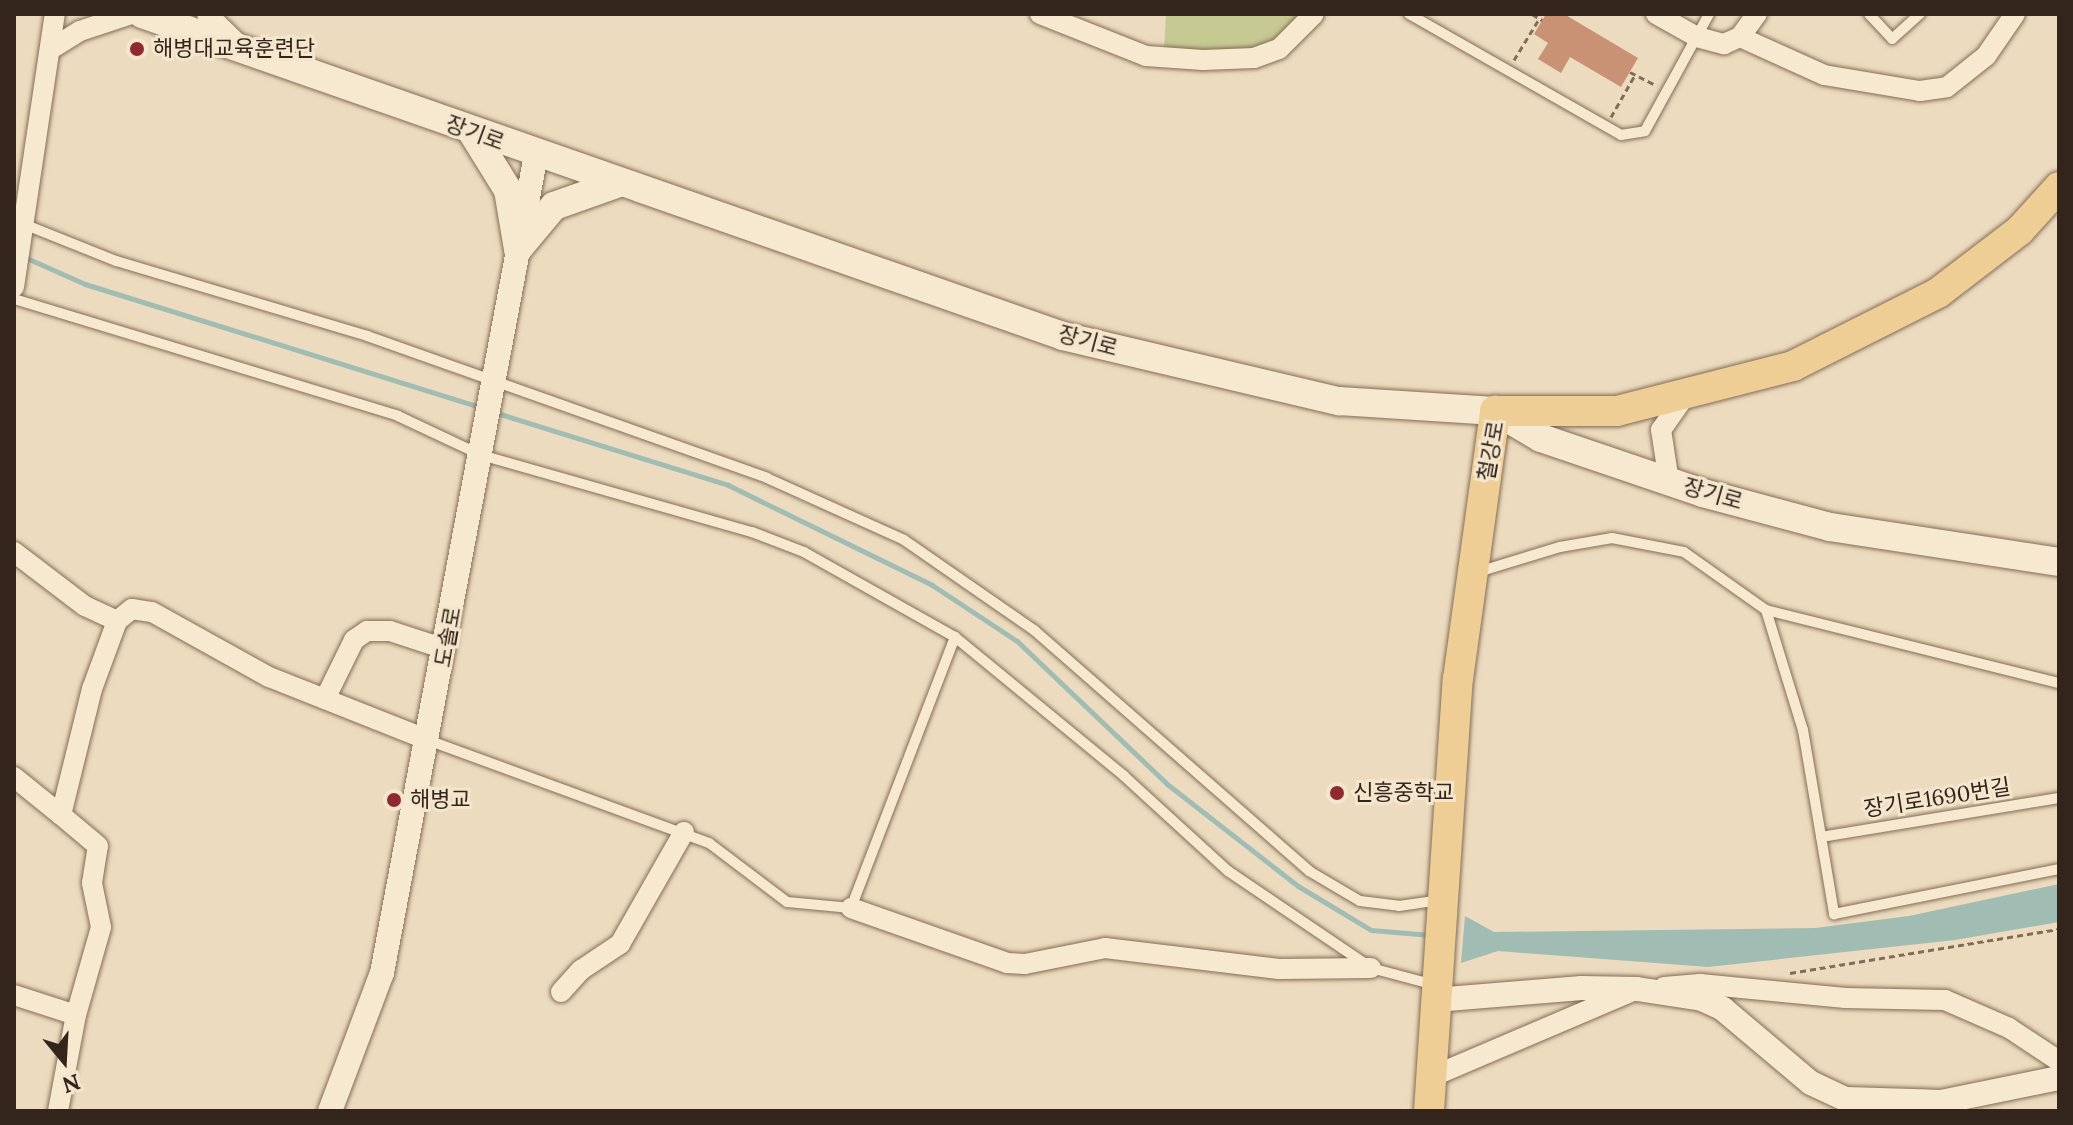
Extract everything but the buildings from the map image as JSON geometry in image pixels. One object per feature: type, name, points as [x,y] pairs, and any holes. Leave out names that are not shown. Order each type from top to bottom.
[{"type":"main road","name":"장기로","points":[[142,14],[536,155],[1063,336],[1339,401],[1495,411],[1541,438],[1669,482],[1830,527],[2059,562]]},
{"type":"main road","points":[[472,132],[508,190],[518,249]]},
{"type":"main road","points":[[518,249],[554,206],[619,183]]},
{"type":"main road","name":"철강로","points":[[1429,1111],[1458,679],[1495,411],[1617,411],[1793,366],[1938,293],[2020,230],[2059,187]]},
{"type":"street","points":[[14,287],[55,14]]},
{"type":"street","points":[[51,49],[80,31],[131,14]]},
{"type":"street","points":[[207,14],[247,52]]},
{"type":"street","points":[[1040,14],[1146,56],[1203,60],[1254,58],[1279,49],[1314,14]]},
{"type":"street","points":[[1656,14],[1697,37],[1724,44],[1740,37],[1757,14]]},
{"type":"street","points":[[1740,37],[1824,75],[1920,91],[1947,87],[1986,56],[2015,14]]},
{"type":"street","name":"도솔로","points":[[330,1111],[382,973],[536,155]]},
{"type":"street","points":[[1669,482],[1661,430],[1687,393]]},
{"type":"street","points":[[14,552],[85,606],[117,621]]},
{"type":"street","points":[[61,815],[92,689],[117,621],[132,609],[152,612],[242,664],[428,740]]},
{"type":"street","points":[[325,699],[354,640],[367,631],[390,631],[445,649]]},
{"type":"street","points":[[14,777],[98,846],[92,883],[101,939],[76,1015],[58,1111]]},
{"type":"street","points":[[561,992],[581,970],[620,944],[684,832]]},
{"type":"street","points":[[851,908],[1007,963],[1025,964],[1105,948],[1279,969],[1371,968]]},
{"type":"street","points":[[1436,985],[1637,989],[1700,984],[1845,998],[1945,1000],[2009,1028],[2059,1061]]},
{"type":"street","points":[[1431,1077],[1637,989],[1683,995],[1723,1009],[1811,1083],[1846,1099],[1941,1102],[2059,1078]]},
{"type":"street","points":[[14,995],[76,1015]]},
{"type":"lane","points":[[1409,14],[1621,135],[1645,131],[1709,14]]},
{"type":"lane","points":[[1869,14],[1892,39],[1920,14]]},
{"type":"lane","points":[[23,234],[247,298],[494,387],[767,478],[904,540],[1034,630],[1309,871],[1369,903],[1399,906],[1442,903]]},
{"type":"lane","points":[[14,299],[398,416],[482,448],[752,532],[804,552],[955,637],[1124,776],[1228,871],[1371,968],[1436,985]]},
{"type":"lane","points":[[1473,574],[1560,547],[1612,538],[1684,552],[1766,610],[2059,683]]},
{"type":"lane","points":[[1766,610],[1803,730],[1834,914],[2059,869]]},
{"type":"lane","points":[[428,740],[709,843],[787,902],[851,908],[955,637]]},
{"type":"lane","name":"장기로1690번길","points":[[1821,837],[2059,798]]},
{"type":"path","points":[[1507,70],[1540,20],[1532,14]]},
{"type":"path","points":[[1630,72],[1667,92]]},
{"type":"path","points":[[1606,127],[1635,75]]},
{"type":"path","points":[[1775,975],[1955,950],[2059,929]]},
{"type":"green space","points":[[1166,14],[1298,14],[1294,29],[1251,53],[1164,49]]},
{"type":"water","points":[[2059,884],[2059,922],[1955,940],[1708,967],[1498,951],[1461,963],[1465,916],[1494,932],[1815,928],[1909,916]]},
{"type":"waterway","points":[[22,256],[85,284],[479,407]]},
{"type":"waterway","points":[[497,413],[728,485],[932,585],[1017,641],[1167,784],[1298,886],[1371,930],[1431,935]]},
{"type":"place","name":"해병대교육훈련단","points":[[137,49]]},
{"type":"place","name":"신흥중학교","points":[[1337,793]]},
{"type":"place","name":"해병교","points":[[394,800]]}]
